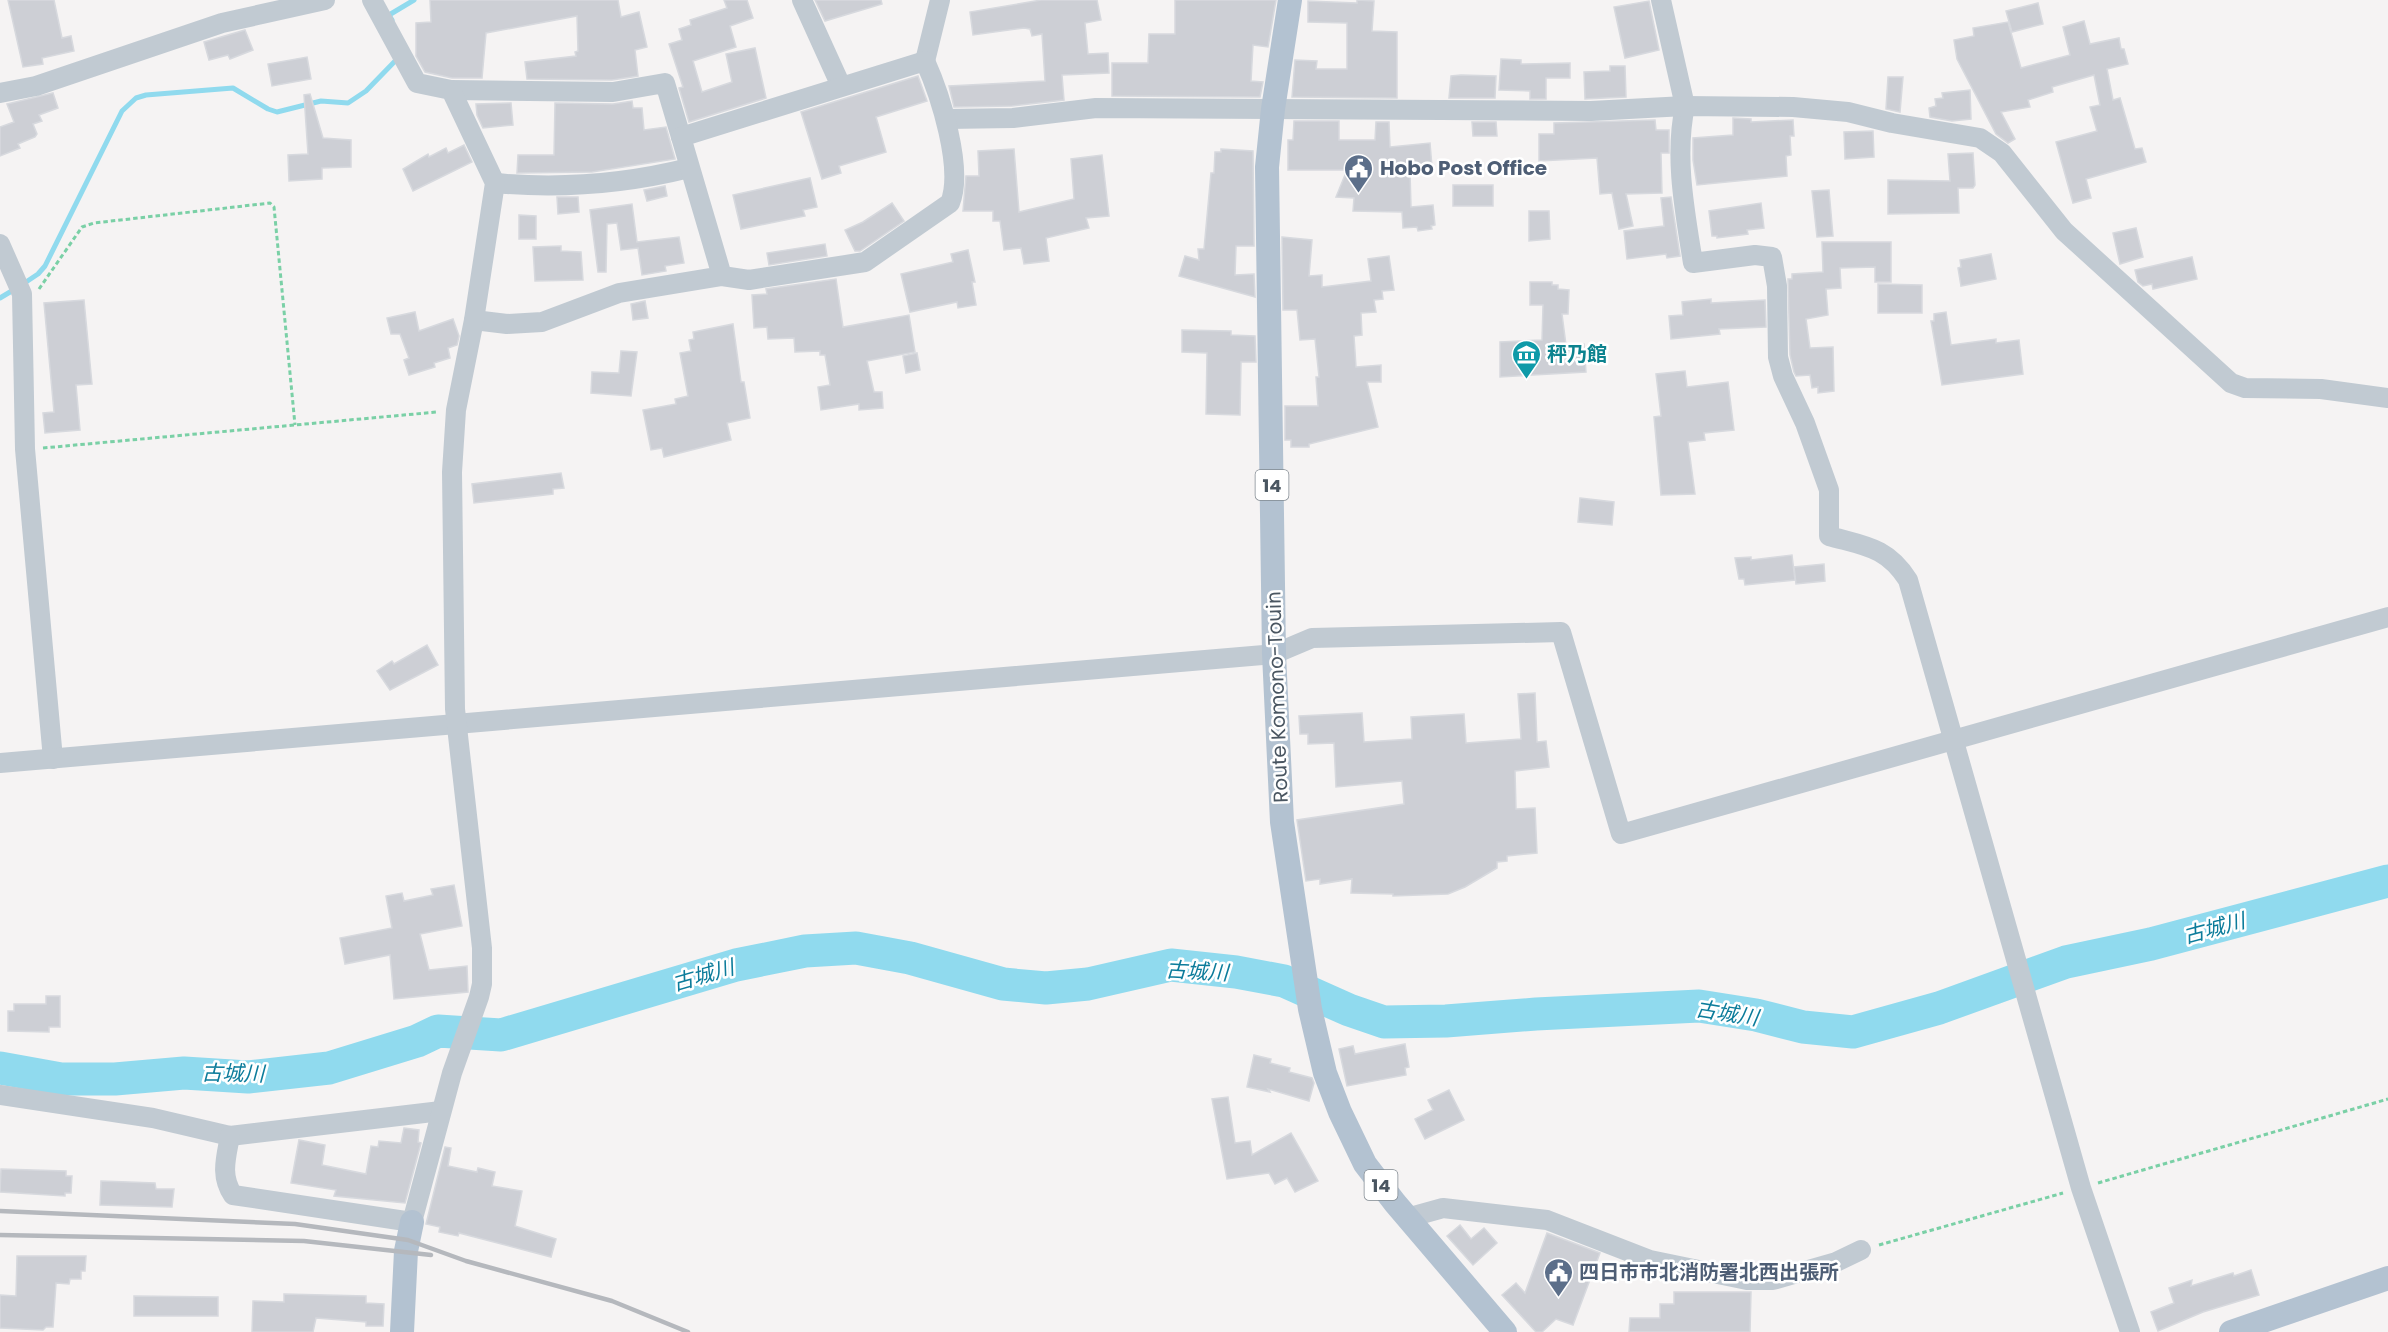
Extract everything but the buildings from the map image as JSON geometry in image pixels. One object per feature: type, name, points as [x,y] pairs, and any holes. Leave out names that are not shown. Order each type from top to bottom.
[{"type":"main road","name":"Route Komono-Touin","points":[[1290,0],[1273,109],[1267,167],[1275,654],[1282,822],[1310,1010],[1325,1073],[1340,1113],[1365,1164],[1407,1218],[1504,1332]]},
{"type":"main road","points":[[402,1332],[406,1251],[412,1222]]},
{"type":"main road","points":[[2231,1332],[2388,1278]]},
{"type":"street","points":[[0,93],[36,86],[222,23],[325,0]]},
{"type":"street","points":[[372,0],[417,83],[451,90],[613,92],[665,83],[722,276]]},
{"type":"street","points":[[801,0],[841,86]]},
{"type":"street","points":[[474,320],[507,324],[542,322],[619,292],[722,276],[749,280],[865,262],[950,203],[955,190],[947,118],[925,61],[940,0]]},
{"type":"street","points":[[1661,0],[1685,106],[1682,122],[1682,195],[1693,263],[1755,255],[1772,257],[1777,286],[1779,357],[1783,376],[1805,423],[1829,490],[1829,536],[1874,549],[1897,562],[1908,580],[2081,1188],[2130,1332]]},
{"type":"street","points":[[681,137],[925,61]]},
{"type":"street","points":[[230,1136],[224,1173],[225,1184],[233,1195],[412,1222],[441,1111],[482,984],[482,948],[457,722],[451,585],[452,472],[456,410],[474,320],[495,183],[451,90]]},
{"type":"street","points":[[947,118],[1013,118],[1096,108],[1591,111],[1685,106],[1793,107],[1848,112],[1892,123],[1980,138],[2001,153],[2064,231],[2231,383],[2245,388],[2321,389],[2388,398]]},
{"type":"street","points":[[495,183],[546,188],[641,180],[689,168]]},
{"type":"street","points":[[0,244],[19,292],[26,449],[53,759]]},
{"type":"street","points":[[0,762],[1275,654],[1312,638],[1561,632],[1621,834],[2388,617]]},
{"type":"street","points":[[0,1095],[153,1118],[230,1136],[441,1111]]},
{"type":"street","points":[[1407,1218],[1443,1208],[1546,1220],[1650,1260],[1747,1280],[1773,1280],[1836,1262],[1861,1250]]},
{"type":"path","points":[[19,292],[36,294],[55,270],[82,227],[93,223],[270,203],[274,207],[295,425]]},
{"type":"path","points":[[26,449],[456,410]]},
{"type":"path","points":[[1861,1250],[2388,1100]]},
{"type":"waterway","points":[[392,20],[389,15],[414,0]]},
{"type":"waterway","points":[[23,284],[45,266],[122,111],[136,98],[146,95],[233,88],[277,112],[321,101],[348,103],[366,91],[398,58]]},
{"type":"waterway","points":[[0,298],[15,289]]},
{"type":"waterway","name":"古城川","points":[[0,1068],[61,1079],[115,1079],[184,1073],[248,1077],[329,1068],[417,1041],[438,1031],[501,1035],[736,965],[805,951],[856,948],[910,958],[1003,984],[1046,988],[1088,984],[1171,965],[1236,972],[1284,981],[1349,1010],[1384,1022],[1446,1021],[1699,1006],[1756,1015],[1803,1027],[1853,1032],[1939,1008],[2066,962],[2151,944],[2388,881]]},
{"type":"railway","points":[[0,1211],[295,1224],[408,1240],[466,1261],[612,1301],[688,1332]]},
{"type":"railway","points":[[0,1235],[304,1241],[431,1255]]},
{"type":"place","name":"Hobo Post Office","points":[[1359,194]]},
{"type":"place","name":"秤乃館","points":[[1526,380]]},
{"type":"place","name":"四日市市北消防署北西出張所","points":[[1558,1298]]}]
